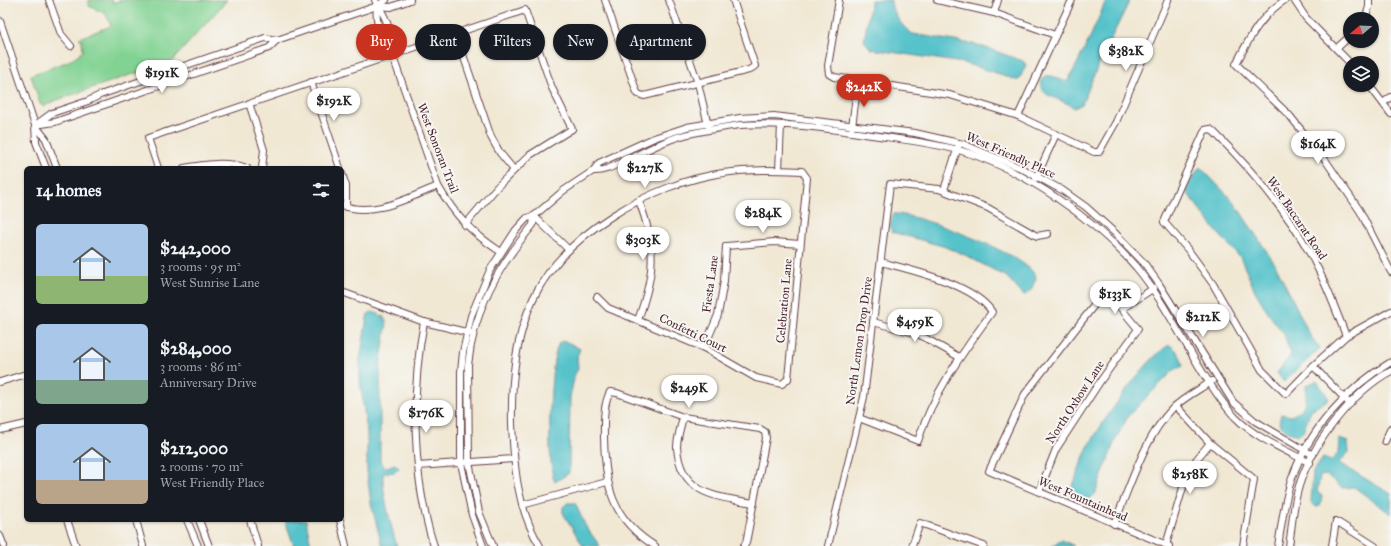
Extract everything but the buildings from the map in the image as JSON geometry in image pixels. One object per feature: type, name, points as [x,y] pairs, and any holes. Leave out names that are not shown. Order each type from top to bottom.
[{"type":"street","points":[[49,0],[61,34],[71,46]]},
{"type":"street","points":[[35,125],[55,122],[269,48],[277,40],[386,0]]},
{"type":"street","points":[[376,3],[391,7],[410,0]]},
{"type":"street","points":[[605,0],[638,94],[644,96],[749,70],[754,66],[733,0]]},
{"type":"street","points":[[668,0],[698,83],[709,131]]},
{"type":"street","points":[[839,0],[828,66],[829,74],[834,77],[944,93],[1018,116],[1094,152],[1099,152],[1116,122],[1168,0]]},
{"type":"street","points":[[937,0],[994,13],[1055,35]]},
{"type":"street","points":[[994,13],[998,0]]},
{"type":"street","points":[[1018,116],[1072,0]]},
{"type":"street","points":[[1285,0],[1273,7],[1255,28],[1236,64],[1290,116],[1326,161],[1360,211],[1391,272]]},
{"type":"street","points":[[1294,0],[1306,18],[1344,56]]},
{"type":"street","points":[[1368,12],[1370,0]]},
{"type":"street","name":"West Sonoran Trail","points":[[376,3],[378,24]]},
{"type":"street","name":"West Sonoran Trail","points":[[376,3],[383,13],[387,24]]},
{"type":"street","points":[[465,225],[482,203],[530,155],[572,129],[552,88],[525,10],[471,29]]},
{"type":"street","points":[[0,21],[35,125],[36,142],[45,166]]},
{"type":"street","points":[[35,125],[52,113],[100,95],[266,38],[277,40]]},
{"type":"street","points":[[1337,48],[1343,42]]},
{"type":"street","points":[[157,166],[148,138],[374,60]]},
{"type":"street","name":"West Sonoran Trail","points":[[394,60],[438,186],[449,205],[465,225],[480,238],[501,252]]},
{"type":"street","points":[[465,60],[491,137],[500,153],[514,170]]},
{"type":"street","points":[[851,132],[858,80]]},
{"type":"street","points":[[310,82],[339,166]]},
{"type":"street","points":[[1374,92],[1391,114]]},
{"type":"street","points":[[1383,103],[1391,97]]},
{"type":"street","points":[[249,103],[264,150],[262,166]]},
{"type":"street","name":"West Friendly Place","points":[[483,546],[472,514],[461,463],[461,372],[467,332],[482,285],[501,252],[527,218],[534,216],[563,191],[593,171],[599,163],[647,141],[687,127],[707,122],[774,116],[853,124],[915,133],[958,143],[1037,176],[1062,190],[1086,207],[1144,264],[1159,284],[1216,378],[1240,410],[1255,421],[1313,455]]},
{"type":"street","points":[[35,125],[46,138],[56,166]]},
{"type":"street","name":"West Friendly Place","points":[[593,171],[602,172],[675,138],[740,125],[781,125],[851,132],[957,150],[1014,173],[1033,183],[1079,214],[1109,239],[1137,269],[1152,289],[1209,383],[1235,417],[1244,425],[1266,439],[1310,463]]},
{"type":"street","points":[[540,546],[532,533],[522,505],[516,483],[513,459],[512,398],[514,361],[521,332],[533,299],[552,268],[569,250],[590,231],[614,214],[671,187],[698,178],[749,170],[779,170],[781,125]]},
{"type":"street","name":"West Baccarat Road","points":[[1313,366],[1286,394],[1262,370],[1213,284],[1189,251],[1164,222],[1206,130],[1214,132],[1244,164],[1268,192],[1295,230],[1319,271],[1346,336]]},
{"type":"street","points":[[1033,183],[1056,134]]},
{"type":"street","points":[[958,143],[944,190],[988,208],[1037,236],[1048,234]]},
{"type":"street","points":[[194,166],[204,164],[223,164],[235,166]]},
{"type":"street","name":"Celebration Lane","points":[[779,170],[802,171],[807,178],[788,379],[782,384]]},
{"type":"street","points":[[344,180],[346,186],[344,206],[360,209],[381,207],[438,186]]},
{"type":"street","name":"North Lemon Drop Drive","points":[[828,546],[864,397],[890,184],[944,190]]},
{"type":"street","points":[[638,320],[649,291],[652,268],[652,251],[649,227],[639,201]]},
{"type":"street","points":[[534,216],[569,250]]},
{"type":"street","name":"West Friendly Place","points":[[493,546],[479,512],[469,462],[468,365],[474,334],[486,294],[508,256],[533,224],[534,216]]},
{"type":"street","name":"Fiesta Lane","points":[[704,348],[718,315],[724,281],[726,246],[774,242],[800,244]]},
{"type":"street","points":[[859,418],[918,441],[923,423],[959,357],[992,312],[986,302],[971,292],[920,272],[880,262]]},
{"type":"street","points":[[1122,309],[1159,284]]},
{"type":"street","name":"West Fountainhead","points":[[1122,309],[1106,290],[1025,394],[989,471],[1114,524],[1168,545]]},
{"type":"street","points":[[344,293],[424,322],[474,334]]},
{"type":"street","name":"Confetti Court","points":[[597,297],[608,308],[704,348],[756,378],[782,384]]},
{"type":"street","name":"North Oxbow Lane","points":[[1039,492],[1056,449],[1138,329],[1122,309]]},
{"type":"street","points":[[1350,404],[1313,366],[1346,336],[1391,312]]},
{"type":"street","points":[[424,322],[420,347],[417,385],[418,466],[429,529],[434,546]]},
{"type":"street","points":[[873,322],[918,334],[959,357]]},
{"type":"street","points":[[1278,546],[1286,496],[1301,458],[1320,426],[1344,397],[1364,380],[1391,362]]},
{"type":"street","points":[[1289,546],[1299,487],[1313,455],[1328,431],[1350,404],[1373,384],[1391,372]]},
{"type":"street","points":[[0,382],[24,375]]},
{"type":"street","points":[[1114,524],[1149,442],[1161,422],[1188,395],[1216,378]]},
{"type":"street","points":[[654,546],[629,525],[616,505],[607,482],[604,431],[606,399],[610,392],[617,393],[683,417],[760,429],[764,432],[766,438],[746,543],[744,546]]},
{"type":"street","points":[[1176,406],[1210,443],[1254,478],[1243,546]]},
{"type":"street","points":[[683,417],[677,446],[680,467],[693,485],[712,496],[754,503]]},
{"type":"street","points":[[0,430],[24,426]]},
{"type":"street","points":[[1385,441],[1391,428]]},
{"type":"street","points":[[1168,545],[1184,484],[1196,460],[1210,443]]},
{"type":"street","points":[[418,466],[513,459]]},
{"type":"street","points":[[522,505],[607,482]]},
{"type":"street","points":[[1332,546],[1336,521],[1375,546]]},
{"type":"street","points":[[68,522],[76,546]]},
{"type":"street","points":[[137,522],[143,546]]},
{"type":"street","points":[[188,522],[198,546]]},
{"type":"street","points":[[200,522],[209,546]]},
{"type":"street","points":[[251,522],[258,546]]},
{"type":"street","points":[[340,522],[346,546]]},
{"type":"street","points":[[912,546],[920,523],[966,543],[984,546]]},
{"type":"street","points":[[0,536],[4,546]]},
{"type":"green space","points":[[88,0],[112,0],[113,3],[121,0],[227,0],[174,59],[165,66],[130,75],[57,100],[44,106],[40,104],[31,75],[69,61],[83,51],[82,40],[79,38],[111,26],[106,14],[89,6]]},
{"type":"water","points":[[871,0],[891,0],[891,4],[898,19],[909,32],[913,34],[978,45],[1023,61],[1026,65],[1019,80],[963,63],[871,49],[864,41]]},
{"type":"water","points":[[1106,0],[1130,0],[1100,61],[1082,104],[1074,108],[1050,96],[1041,88],[1041,83],[1045,76],[1048,75],[1062,81],[1068,81]]},
{"type":"water","points":[[1200,167],[1234,202],[1275,264],[1311,337],[1320,348],[1284,382],[1277,373],[1291,355],[1284,334],[1270,316],[1255,291],[1240,257],[1216,231],[1185,190]]},
{"type":"water","points":[[894,214],[948,228],[996,248],[1030,269],[1036,278],[1031,289],[1026,295],[1023,295],[1007,277],[963,254],[946,247],[892,232],[891,223]]},
{"type":"water","points":[[372,312],[379,314],[380,317],[383,316],[387,322],[380,366],[380,461],[384,467],[395,464],[399,468],[395,472],[384,473],[383,478],[387,508],[397,546],[382,546],[371,503],[367,474],[367,433],[360,381],[360,359],[368,314]]},
{"type":"water","points":[[565,341],[580,349],[577,356],[578,369],[575,374],[570,397],[569,473],[555,482],[550,455],[551,387],[556,350],[560,342]]},
{"type":"water","points":[[1169,345],[1179,354],[1183,366],[1174,370],[1129,415],[1116,438],[1095,494],[1089,500],[1079,497],[1071,490],[1088,447],[1103,422],[1136,377],[1159,353]]},
{"type":"water","points":[[1317,381],[1329,399],[1311,410],[1303,432],[1299,435],[1287,432],[1279,424],[1281,414],[1291,416],[1300,410],[1306,400],[1306,385]]},
{"type":"water","points":[[1339,439],[1348,442],[1349,452],[1339,463],[1391,494],[1391,514],[1354,487],[1342,488],[1327,475],[1320,476],[1317,492],[1322,496],[1320,506],[1316,507],[1311,502],[1313,472],[1323,458],[1331,461],[1338,453]]},
{"type":"water","points":[[567,503],[575,503],[586,527],[600,546],[583,546],[563,513],[563,507]]},
{"type":"water","points":[[286,522],[306,522],[311,546],[294,546]]},
{"type":"water","points":[[1062,540],[1074,546],[1052,546]]}]
